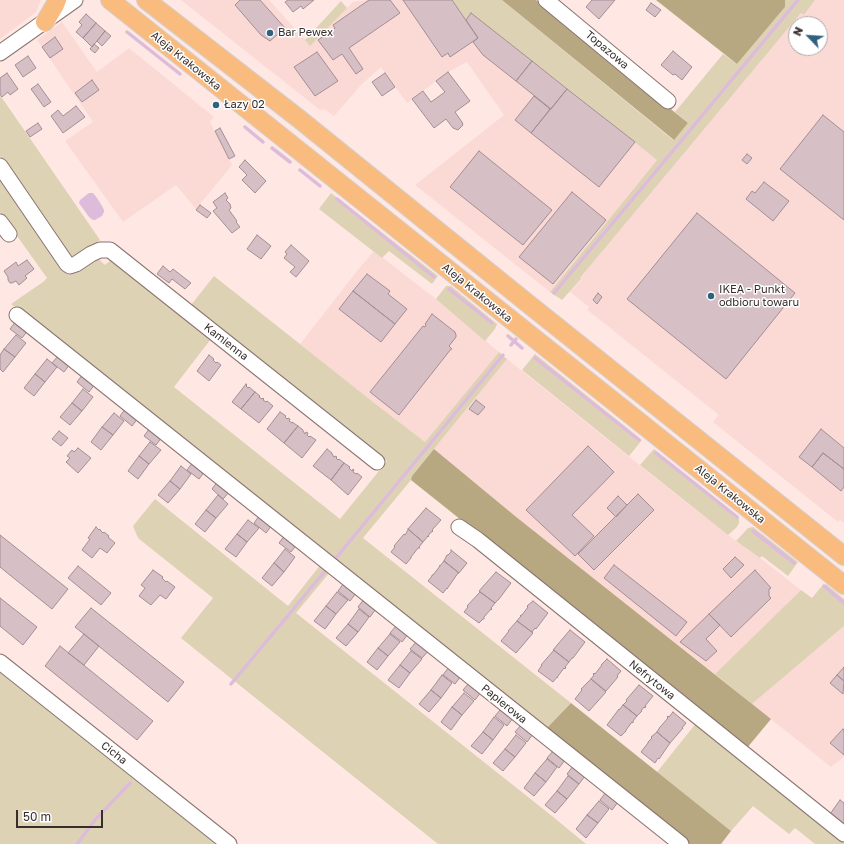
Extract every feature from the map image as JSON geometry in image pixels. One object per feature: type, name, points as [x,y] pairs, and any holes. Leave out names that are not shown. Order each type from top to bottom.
[{"type":"main road","points":[[45,22],[57,0]]},
{"type":"main road","name":"Aleja Krakowska","points":[[110,0],[844,585]]},
{"type":"main road","name":"Aleja Krakowska","points":[[146,0],[303,122],[844,556]]},
{"type":"street","points":[[0,53],[75,0]]},
{"type":"street","name":"Topazowa","points":[[546,0],[668,101]]},
{"type":"street","name":"Kamienna","points":[[0,166],[62,258],[70,266],[100,250],[110,250],[377,462]]},
{"type":"street","points":[[0,222],[9,234]]},
{"type":"street","name":"Papierowa","points":[[17,315],[681,844]]},
{"type":"street","name":"Nefrytowa","points":[[459,527],[478,540],[844,834]]},
{"type":"street","name":"Cicha","points":[[0,662],[229,844]]},
{"type":"shaded area","points":[[0,0],[41,0],[36,12],[0,39]]},
{"type":"shaded area","points":[[181,0],[269,0],[310,45],[353,2],[369,0],[452,0],[465,20],[471,13],[657,160],[550,292],[415,185],[504,115],[467,62],[448,72],[407,103],[381,67],[362,84],[334,116],[324,109],[320,110]]},
{"type":"shaded area","points":[[452,0],[502,0],[673,140],[688,123],[675,112],[723,54],[737,64],[785,7],[785,0],[815,0],[804,15],[801,13],[798,16],[788,16],[788,29],[562,300],[550,292],[657,160],[471,13],[466,20]]},
{"type":"shaded area","points":[[502,0],[536,0],[688,123],[674,140]]},
{"type":"shaded area","points":[[656,0],[785,0],[785,7],[737,64]]},
{"type":"shaded area","points":[[815,0],[844,0],[844,523],[840,520],[838,522],[713,422],[719,415],[587,310],[589,307],[570,292],[581,280],[580,278],[788,29],[788,56],[828,56],[828,16],[798,16],[801,13],[804,15]]},
{"type":"shaded area","points":[[341,1],[347,8],[310,46],[305,40]]},
{"type":"shaded area","points":[[62,22],[97,72],[129,48],[214,117],[210,122],[232,165],[196,209],[176,185],[123,222],[65,141],[93,122],[37,40]]},
{"type":"shaded area","points":[[0,95],[100,240],[73,260],[0,156]]},
{"type":"shaded area","points":[[0,171],[69,275],[95,256],[105,265],[112,259],[211,339],[174,387],[340,519],[387,461],[191,305],[214,276],[425,442],[499,352],[507,359],[363,538],[571,703],[545,730],[11,304],[47,278],[0,212]]},
{"type":"shaded area","points":[[89,193],[93,193],[104,210],[102,216],[95,220],[89,217],[79,203],[80,200]]},
{"type":"shaded area","points":[[331,193],[438,276],[432,284],[389,251],[382,258],[319,209]]},
{"type":"shaded area","points":[[374,251],[436,299],[499,352],[425,442],[300,344]]},
{"type":"shaded area","points":[[446,286],[451,286],[497,324],[495,329],[485,341],[436,299]]},
{"type":"shaded area","points":[[535,354],[642,440],[629,456],[522,370]]},
{"type":"shaded area","points":[[507,359],[677,495],[801,590],[715,674],[515,516],[434,449]]},
{"type":"shaded area","points":[[434,449],[515,516],[771,719],[747,748],[411,480],[412,476]]},
{"type":"shaded area","points":[[654,449],[739,517],[737,527],[728,535],[640,465]]},
{"type":"shaded area","points":[[155,499],[288,606],[321,564],[330,572],[296,613],[586,844],[438,844],[238,684],[181,638],[213,598],[138,538],[133,526]]},
{"type":"shaded area","points":[[753,527],[798,562],[788,576],[762,556],[760,558],[736,541],[748,528]]},
{"type":"shaded area","points":[[826,584],[844,599],[844,626],[752,704],[715,674],[801,590],[812,598],[821,587]]},
{"type":"shaded area","points":[[844,626],[844,757],[831,767],[752,704]]},
{"type":"shaded area","points":[[0,669],[140,783],[217,844],[0,844]]},
{"type":"shaded area","points":[[571,703],[731,831],[721,844],[688,844],[545,730]]},
{"type":"shaded area","points":[[697,722],[844,840],[844,844],[815,844],[795,828],[789,834],[753,806],[731,831],[657,772]]},
{"type":"building","points":[[240,0],[260,0],[285,28],[270,41],[261,35],[235,5]]},
{"type":"building","points":[[288,0],[314,0],[303,9],[301,6],[293,12],[285,2]]},
{"type":"building","points":[[369,0],[390,0],[400,13],[349,48],[363,69],[356,74],[342,54],[333,60],[318,40],[335,28],[333,25]]},
{"type":"building","points":[[403,0],[452,0],[478,38],[450,57],[448,53],[442,57]]},
{"type":"building","points":[[592,0],[615,0],[599,19],[586,7]]},
{"type":"building","points":[[651,3],[661,10],[655,17],[646,10]]},
{"type":"building","points":[[471,13],[532,61],[516,81],[483,55],[473,42],[478,38],[466,20]]},
{"type":"building","points":[[86,14],[96,23],[83,38],[76,32],[82,25],[79,22]]},
{"type":"building","points":[[96,23],[105,31],[92,47],[83,38]]},
{"type":"building","points":[[105,31],[111,36],[102,46],[97,41]]},
{"type":"building","points":[[55,37],[63,49],[50,58],[42,47]]},
{"type":"building","points":[[94,44],[99,48],[95,53],[90,49]]},
{"type":"building","points":[[673,51],[692,67],[682,80],[661,65]]},
{"type":"building","points":[[317,52],[338,81],[315,96],[294,67]]},
{"type":"building","points":[[28,56],[36,68],[23,77],[15,65]]},
{"type":"building","points":[[532,61],[567,89],[551,109],[516,81]]},
{"type":"building","points":[[448,72],[470,101],[455,112],[463,125],[458,130],[453,128],[446,119],[434,128],[412,99],[423,91],[431,102],[445,92],[436,81]]},
{"type":"building","points":[[7,73],[18,89],[10,95],[8,92],[2,97],[0,94],[0,78]]},
{"type":"building","points":[[385,73],[395,87],[382,96],[372,82]]},
{"type":"building","points":[[92,80],[99,90],[82,102],[75,93]]},
{"type":"building","points":[[38,84],[51,102],[44,107],[31,89]]},
{"type":"building","points":[[567,89],[635,142],[599,187],[531,133]]},
{"type":"building","points":[[534,96],[550,109],[531,133],[515,120]]},
{"type":"building","points":[[76,106],[85,117],[63,133],[51,116],[58,110],[63,116]]},
{"type":"building","points":[[823,115],[844,132],[844,220],[780,169]]},
{"type":"building","points":[[38,123],[42,129],[30,137],[26,131]]},
{"type":"building","points":[[220,128],[235,156],[229,159],[215,131]]},
{"type":"building","points":[[479,151],[552,210],[523,245],[450,187]]},
{"type":"building","points":[[747,154],[752,158],[747,164],[742,160]]},
{"type":"building","points":[[245,160],[266,181],[255,193],[242,180],[247,175],[239,167]]},
{"type":"building","points":[[764,182],[789,201],[773,221],[746,199],[752,191],[755,193]]},
{"type":"building","points":[[572,192],[606,220],[553,284],[519,257]]},
{"type":"building","points":[[225,193],[228,198],[226,200],[230,204],[231,208],[229,210],[240,227],[232,233],[213,211],[217,208],[213,202]]},
{"type":"building","points":[[200,205],[211,213],[207,218],[196,210]]},
{"type":"building","name":"IKEA - Punkt odbioru towaru","points":[[697,213],[795,293],[726,379],[627,299]]},
{"type":"building","points":[[257,235],[271,246],[261,259],[247,249]]},
{"type":"building","points":[[291,245],[309,261],[296,277],[290,272],[295,267],[284,258],[287,254],[285,252]]},
{"type":"building","points":[[27,260],[34,269],[25,276],[27,278],[19,285],[16,281],[10,283],[4,271],[16,262],[18,266]]},
{"type":"building","points":[[163,266],[170,272],[173,269],[191,283],[185,289],[172,279],[169,283],[157,274]]},
{"type":"building","points":[[367,274],[390,291],[388,294],[407,309],[395,324],[353,291]]},
{"type":"building","points":[[353,291],[395,324],[381,342],[339,309]]},
{"type":"building","points":[[598,293],[602,297],[597,304],[593,300]]},
{"type":"building","points":[[432,314],[455,332],[456,337],[449,346],[452,349],[399,415],[370,392],[423,326],[425,327],[425,324]]},
{"type":"building","points":[[16,321],[28,330],[22,338],[10,329]]},
{"type":"building","points":[[16,335],[26,343],[15,357],[4,349]]},
{"type":"building","points":[[4,349],[15,357],[3,372],[0,369],[0,355]]},
{"type":"building","points":[[59,355],[70,364],[64,372],[52,363]]},
{"type":"building","points":[[209,355],[216,363],[217,362],[221,365],[209,381],[197,371]]},
{"type":"building","points":[[47,359],[57,367],[45,382],[35,374]]},
{"type":"building","points":[[35,374],[45,382],[34,396],[24,388]]},
{"type":"building","points":[[83,374],[95,384],[89,392],[77,382]]},
{"type":"building","points":[[246,384],[248,388],[249,387],[255,392],[241,409],[232,402]]},
{"type":"building","points":[[83,389],[93,397],[82,411],[72,403]]},
{"type":"building","points":[[255,392],[260,396],[259,397],[262,399],[263,398],[263,400],[266,402],[267,401],[273,406],[259,423],[241,409]]},
{"type":"building","points":[[476,400],[485,407],[478,415],[469,409]]},
{"type":"building","points":[[72,403],[82,411],[70,425],[60,417]]},
{"type":"building","points":[[126,408],[138,418],[132,426],[120,416]]},
{"type":"building","points":[[280,412],[286,416],[285,417],[287,419],[290,419],[289,421],[298,426],[284,443],[267,429]]},
{"type":"building","points":[[114,413],[124,421],[113,435],[102,427]]},
{"type":"building","points":[[298,426],[305,434],[306,432],[308,433],[307,435],[309,437],[310,436],[316,440],[302,458],[284,443]]},
{"type":"building","points":[[102,427],[113,435],[101,450],[91,442]]},
{"type":"building","points":[[150,428],[162,437],[156,445],[144,436]]},
{"type":"building","points":[[821,429],[844,448],[844,469],[823,453],[812,467],[799,457]]},
{"type":"building","points":[[59,431],[68,438],[61,446],[52,439]]},
{"type":"building","points":[[150,442],[161,450],[149,464],[139,456]]},
{"type":"building","points":[[588,446],[614,472],[572,515],[594,536],[575,556],[526,510]]},
{"type":"building","points":[[78,448],[91,458],[78,473],[66,462],[70,458],[67,456],[72,450],[74,452]]},
{"type":"building","points":[[327,449],[334,457],[337,457],[336,458],[338,460],[339,459],[344,463],[331,480],[313,466]]},
{"type":"building","points":[[823,453],[844,469],[844,487],[841,491],[812,467]]},
{"type":"building","points":[[139,456],[149,464],[138,479],[128,471]]},
{"type":"building","points":[[193,462],[205,471],[199,479],[187,470]]},
{"type":"building","points":[[344,463],[350,467],[349,468],[352,471],[353,469],[354,470],[353,472],[362,477],[348,495],[331,480]]},
{"type":"building","points":[[181,466],[191,474],[180,489],[170,481]]},
{"type":"building","points":[[170,481],[180,489],[168,503],[158,495]]},
{"type":"building","points":[[218,481],[230,491],[223,499],[212,489]]},
{"type":"building","points":[[638,494],[654,510],[594,570],[578,554]]},
{"type":"building","points":[[218,495],[228,504],[216,518],[206,510]]},
{"type":"building","points":[[618,496],[627,505],[616,517],[607,508]]},
{"type":"building","points":[[426,508],[441,520],[423,542],[408,529]]},
{"type":"building","points":[[206,510],[216,518],[205,532],[195,524]]},
{"type":"building","points":[[260,515],[272,525],[266,533],[254,523]]},
{"type":"building","points":[[248,520],[259,528],[247,542],[237,534]]},
{"type":"building","points":[[96,527],[109,536],[108,537],[115,543],[107,553],[100,548],[92,558],[82,550]]},
{"type":"building","points":[[408,529],[423,542],[419,547],[420,548],[418,548],[406,564],[391,552]]},
{"type":"building","points":[[237,534],[247,542],[236,557],[225,549]]},
{"type":"building","points":[[0,535],[68,589],[52,609],[0,567]]},
{"type":"building","points":[[285,535],[297,544],[291,552],[279,543]]},
{"type":"building","points":[[285,549],[295,557],[284,572],[274,563]]},
{"type":"building","points":[[451,550],[467,563],[459,573],[444,561]]},
{"type":"building","points":[[735,557],[744,565],[731,578],[723,569]]},
{"type":"building","points":[[444,561],[459,573],[443,593],[428,581]]},
{"type":"building","points":[[274,563],[284,572],[272,586],[262,578]]},
{"type":"building","points":[[614,565],[687,622],[676,636],[604,578]]},
{"type":"building","points":[[78,566],[111,593],[101,605],[68,578]]},
{"type":"building","points":[[153,570],[163,577],[162,578],[166,582],[167,581],[175,587],[166,599],[160,595],[151,605],[139,596],[145,588],[141,585]]},
{"type":"building","points":[[755,570],[771,588],[769,589],[769,596],[771,598],[731,637],[709,614]]},
{"type":"building","points":[[496,572],[511,583],[495,603],[479,591]]},
{"type":"building","points":[[344,583],[356,593],[350,601],[338,591]]},
{"type":"building","points":[[337,592],[348,600],[336,614],[326,606]]},
{"type":"building","points":[[480,592],[495,603],[484,619],[479,623],[464,612],[468,607],[467,606]]},
{"type":"building","points":[[0,598],[37,627],[23,645],[0,626]]},
{"type":"building","points":[[364,599],[376,609],[370,617],[358,607]]},
{"type":"building","points":[[533,601],[548,613],[532,632],[517,621],[528,607],[527,606]]},
{"type":"building","points":[[326,606],[336,614],[325,629],[314,621]]},
{"type":"building","points":[[91,608],[184,682],[168,702],[75,627]]},
{"type":"building","points":[[359,609],[369,617],[358,632],[348,624]]},
{"type":"building","points":[[709,614],[720,625],[706,639],[717,651],[706,661],[680,642]]},
{"type":"building","points":[[517,621],[533,633],[516,653],[501,641]]},
{"type":"building","points":[[348,624],[358,632],[346,646],[336,638]]},
{"type":"building","points":[[397,625],[408,634],[402,642],[390,633]]},
{"type":"building","points":[[570,630],[585,642],[569,662],[553,650]]},
{"type":"building","points":[[84,634],[99,646],[84,665],[68,653]]},
{"type":"building","points":[[390,634],[400,642],[388,656],[378,648]]},
{"type":"building","points":[[417,641],[429,650],[422,658],[410,649]]},
{"type":"building","points":[[60,646],[153,721],[137,740],[45,666]]},
{"type":"building","points":[[378,648],[388,656],[377,670],[367,662]]},
{"type":"building","points":[[554,650],[569,662],[565,669],[564,668],[553,682],[538,671],[541,665]]},
{"type":"building","points":[[411,651],[422,659],[410,673],[400,665]]},
{"type":"building","points":[[607,659],[621,671],[606,691],[591,679],[594,675],[593,674],[595,674]]},
{"type":"building","points":[[400,665],[410,673],[399,688],[388,680]]},
{"type":"building","points":[[449,667],[461,676],[455,684],[443,675]]},
{"type":"building","points":[[844,667],[844,681],[837,675]]},
{"type":"building","points":[[442,675],[452,683],[441,698],[431,690]]},
{"type":"building","points":[[837,675],[844,681],[843,694],[830,683]]},
{"type":"building","points":[[591,679],[606,692],[589,711],[575,699],[582,690],[581,689]]},
{"type":"building","points":[[469,683],[481,692],[475,700],[463,690]]},
{"type":"building","points":[[639,685],[653,696],[645,708],[644,707],[637,716],[623,705]]},
{"type":"building","points":[[431,690],[441,698],[429,712],[419,704]]},
{"type":"building","points":[[464,693],[474,701],[462,715],[452,707]]},
{"type":"building","points":[[623,705],[637,716],[633,723],[632,722],[621,736],[607,725]]},
{"type":"building","points":[[452,707],[462,715],[451,730],[441,722]]},
{"type":"building","points":[[501,709],[513,718],[507,726],[495,716]]},
{"type":"building","points":[[673,712],[686,723],[670,743],[657,732],[668,718],[667,717],[669,717]]},
{"type":"building","points":[[494,717],[504,725],[493,740],[483,732]]},
{"type":"building","points":[[521,725],[533,734],[527,742],[515,732]]},
{"type":"building","points":[[843,729],[844,730],[844,755],[830,743]]},
{"type":"building","points":[[483,732],[493,740],[482,754],[471,746]]},
{"type":"building","points":[[657,732],[670,743],[655,763],[641,752],[652,738],[651,737]]},
{"type":"building","points":[[516,735],[526,743],[515,757],[505,749]]},
{"type":"building","points":[[505,749],[515,757],[503,771],[493,763]]},
{"type":"building","points":[[554,750],[565,760],[559,768],[547,758]]},
{"type":"building","points":[[547,759],[557,767],[546,782],[535,773]]},
{"type":"building","points":[[573,766],[585,776],[579,784],[567,774]]},
{"type":"building","points":[[535,773],[546,782],[534,796],[524,788]]},
{"type":"building","points":[[568,776],[579,784],[567,799],[557,791]]},
{"type":"building","points":[[557,791],[567,799],[555,813],[545,805]]},
{"type":"building","points":[[606,792],[618,802],[612,810],[600,800]]},
{"type":"building","points":[[840,800],[844,803],[844,824],[830,814]]},
{"type":"building","points":[[599,801],[609,809],[598,823],[587,815]]},
{"type":"building","points":[[587,815],[598,823],[586,838],[576,829]]},
{"type":"waterway","points":[[554,293],[798,0]]},
{"type":"waterway","points":[[127,32],[180,74]]},
{"type":"waterway","points":[[245,127],[263,142]]},
{"type":"waterway","points":[[272,148],[290,162]]},
{"type":"waterway","points":[[300,170],[320,186]]},
{"type":"waterway","points":[[337,199],[434,277]]},
{"type":"waterway","points":[[449,289],[492,323]]},
{"type":"waterway","points":[[508,336],[522,348]]},
{"type":"waterway","points":[[511,345],[516,339]]},
{"type":"waterway","points":[[336,558],[503,355]]},
{"type":"waterway","points":[[535,358],[639,440]]},
{"type":"waterway","points":[[656,453],[737,517]]},
{"type":"waterway","points":[[753,531],[794,563]]},
{"type":"waterway","points":[[231,684],[325,571]]},
{"type":"waterway","points":[[824,586],[844,603]]},
{"type":"waterway","points":[[77,844],[95,820],[130,783]]},
{"type":"place","name":"Bar Pewex","points":[[270,33]]},
{"type":"place","name":"Łazy 02","points":[[216,105]]},
{"type":"place","name":"IKEA - Punkt odbioru towaru","points":[[711,296]]}]
